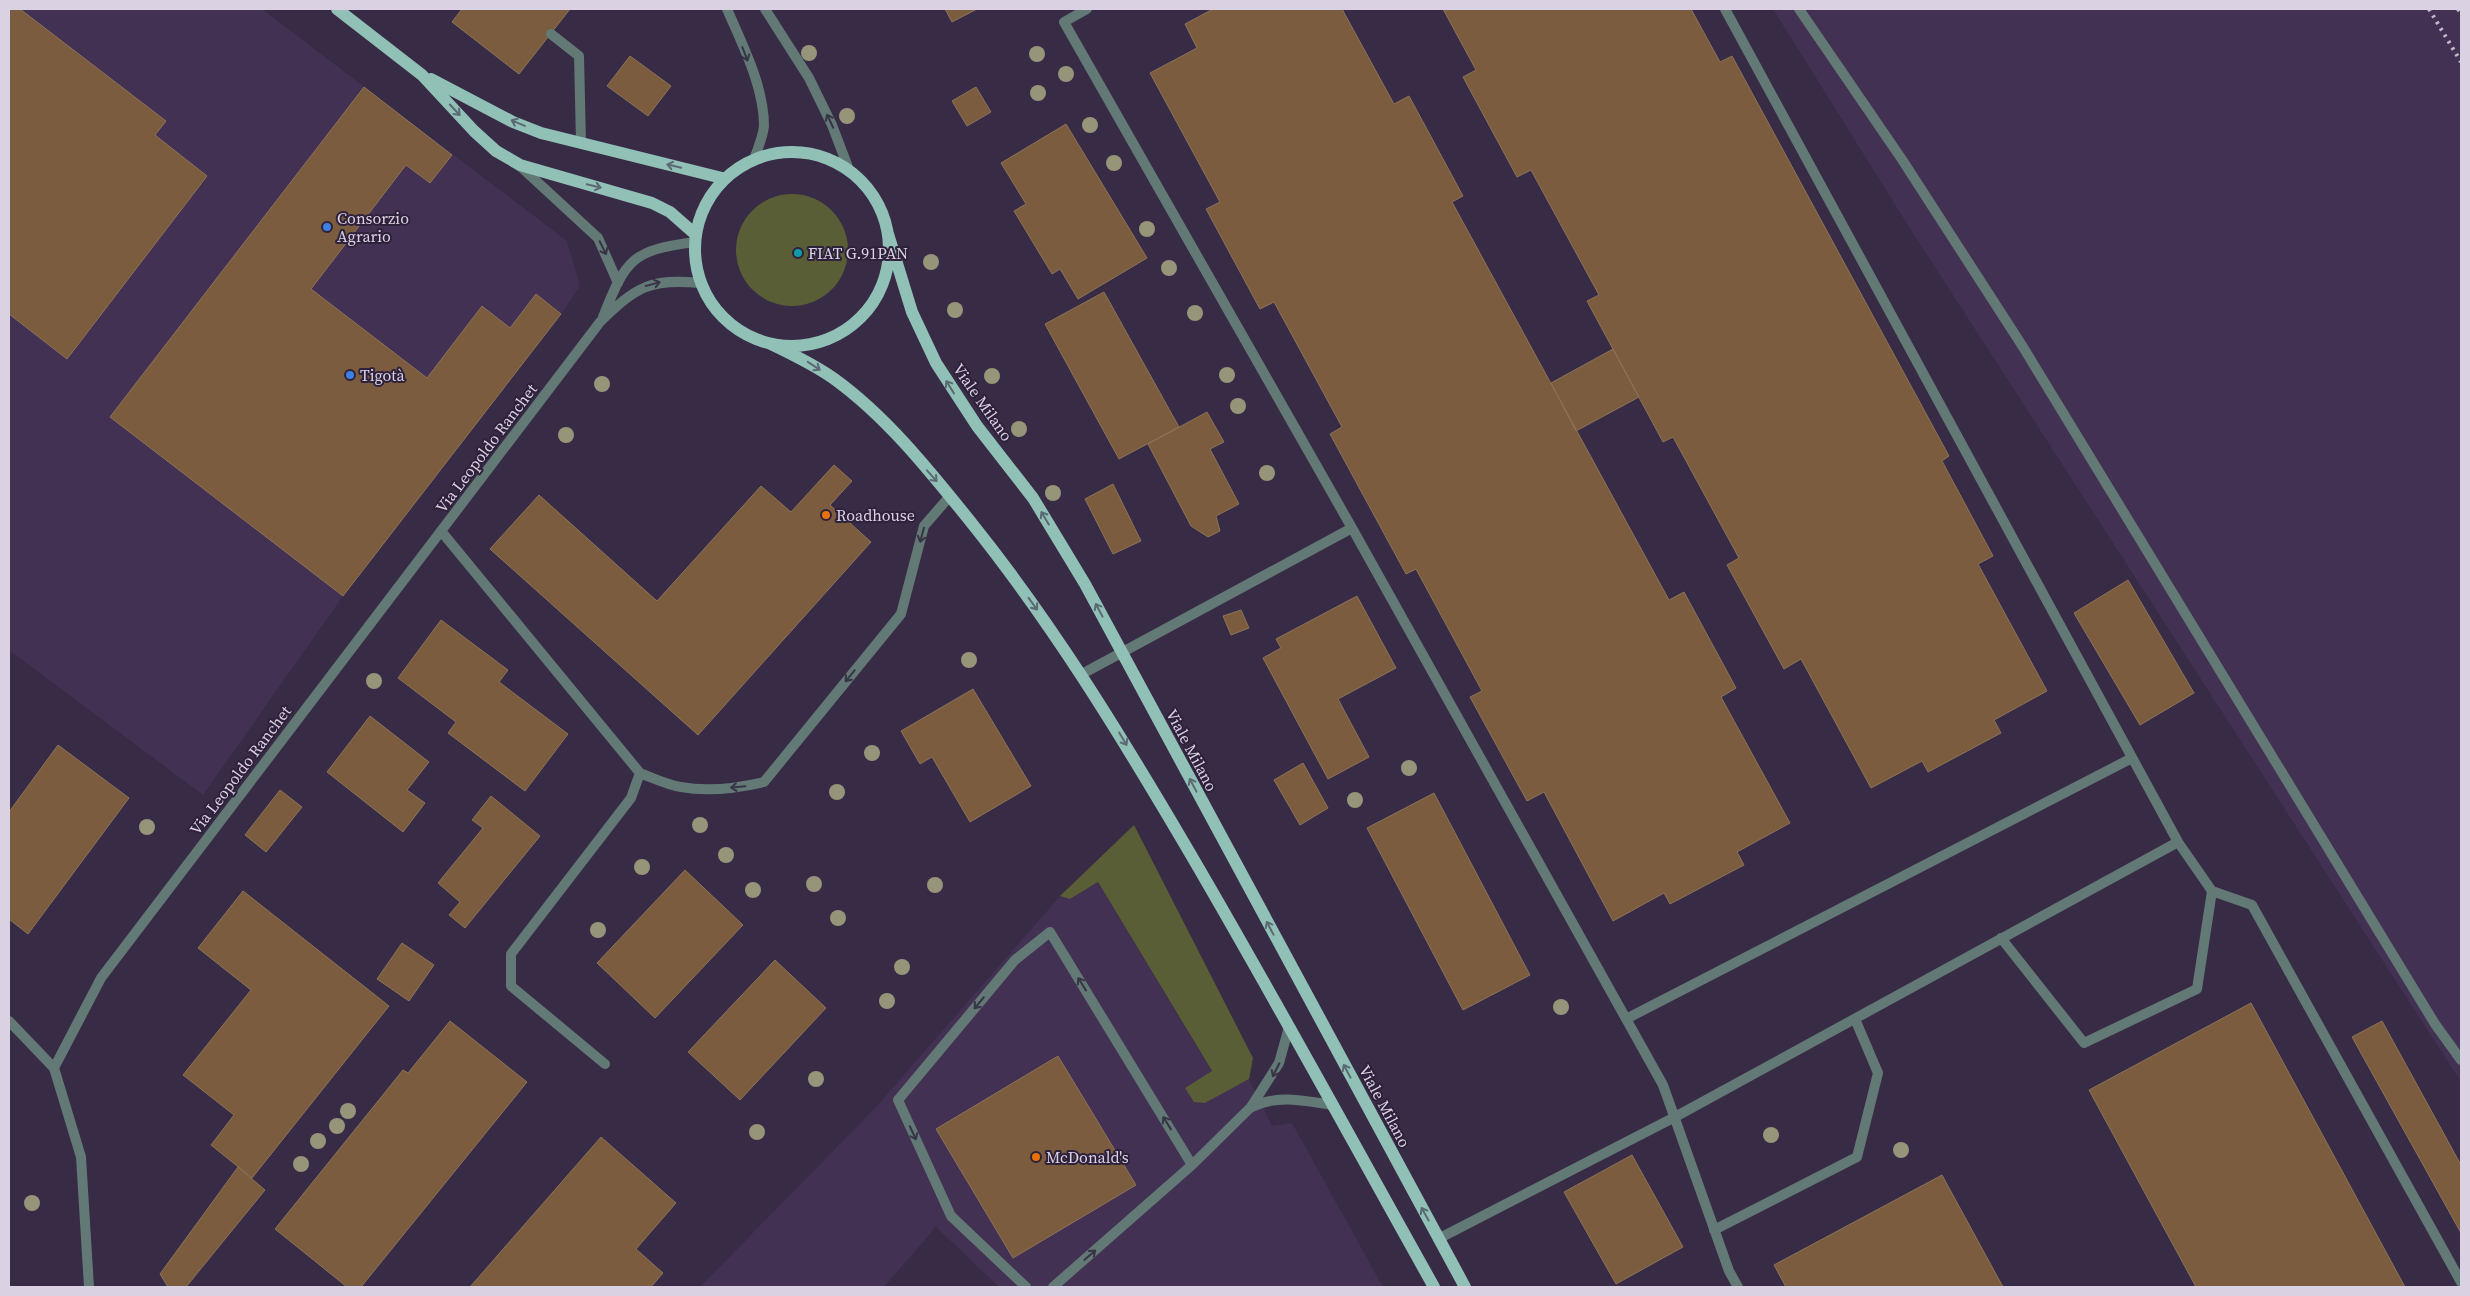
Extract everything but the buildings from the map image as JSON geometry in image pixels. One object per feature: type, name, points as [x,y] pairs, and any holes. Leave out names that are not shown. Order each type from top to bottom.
[{"type":"main road","points":[[337,9],[422,74],[514,122],[541,133],[722,178]]},
{"type":"main road","points":[[422,74],[474,131],[496,151],[520,165],[632,195],[652,203],[670,212],[695,238]]},
{"type":"main road","points":[[848,167],[827,157],[806,153],[776,153],[754,159],[722,178],[703,209],[695,238],[694,251],[700,283],[717,311],[741,332],[804,359],[832,377],[871,409],[950,496],[1002,561],[1082,674],[1212,891],[1434,1287]]},
{"type":"main road","name":"Viale Milano","points":[[848,167],[878,205],[912,312],[936,363],[977,426],[1033,498],[1085,584],[1465,1287]]},
{"type":"main road","points":[[771,344],[803,346],[833,337],[859,320],[878,295],[888,265],[888,234]]},
{"type":"street","points":[[727,9],[748,60],[762,106],[764,127],[754,159]]},
{"type":"street","points":[[765,9],[809,78],[832,124],[848,167]]},
{"type":"street","points":[[1087,9],[1064,22],[1352,528],[1663,1085],[1729,1271],[1738,1287]]},
{"type":"street","points":[[1725,9],[2178,842],[2212,891],[2252,905],[2461,1282]]},
{"type":"street","points":[[1799,9],[1903,161],[2023,347],[2424,1007],[2461,1060]]},
{"type":"street","points":[[551,34],[579,56],[581,143]]},
{"type":"street","points":[[520,165],[598,238],[618,283]]},
{"type":"street","points":[[600,322],[618,283],[635,258],[650,250],[695,238]]},
{"type":"street","points":[[600,322],[625,298],[645,287],[674,280],[700,283]]},
{"type":"street","name":"Via Leopoldo Ranchet","points":[[54,1068],[101,978],[600,322]]},
{"type":"street","points":[[441,531],[640,773],[680,787],[706,789],[744,787],[764,782],[901,614],[924,526],[950,496]]},
{"type":"street","points":[[1082,674],[1352,528]]},
{"type":"street","points":[[1626,1019],[2132,758]]},
{"type":"street","points":[[605,1064],[511,986],[510,954],[631,798],[640,773]]},
{"type":"street","points":[[1438,1239],[1675,1117],[2178,842]]},
{"type":"street","points":[[2001,938],[2084,1043],[2197,989],[2212,891]]},
{"type":"street","points":[[1026,1287],[951,1216],[898,1100],[1015,960],[1050,932],[1192,1164]]},
{"type":"street","points":[[1714,1230],[1857,1157],[1878,1073],[1855,1018]]},
{"type":"street","points":[[9,1021],[54,1068],[81,1157],[88,1287]]},
{"type":"street","points":[[1053,1287],[1192,1164],[1251,1107],[1279,1063],[1289,1026]]},
{"type":"street","points":[[1251,1107],[1264,1101],[1276,1099],[1333,1105]]},
{"type":"shaded area","points":[[9,9],[262,9],[567,241],[580,286],[561,314],[343,596],[203,795],[9,650]]},
{"type":"shaded area","points":[[1773,9],[2461,9],[2461,1082],[1909,227]]},
{"type":"shaded area","points":[[1098,882],[1212,1072],[1185,1088],[1205,1103],[1249,1079],[1272,1126],[1292,1123],[1383,1287],[999,1287],[936,1227],[884,1287],[700,1287],[876,1107],[1060,896],[1071,899]]},
{"type":"green space","points":[[792,194],[813,199],[831,211],[843,229],[848,250],[843,271],[831,289],[813,301],[792,306],[771,301],[753,289],[741,271],[736,250],[741,229],[753,211],[771,199]]},
{"type":"green space","points":[[1134,825],[1253,1058],[1249,1079],[1205,1103],[1194,1102],[1185,1088],[1212,1071],[1098,882],[1070,899],[1060,896]]},
{"type":"railway","points":[[2429,9],[2461,62]]},
{"type":"railway","points":[[2458,9],[2461,14]]},
{"type":"place","name":"Consorzio Agrario","points":[[327,227]]},
{"type":"place","name":"FIAT G.91PAN","points":[[798,253]]},
{"type":"place","name":"Tigotà","points":[[350,375]]},
{"type":"place","name":"Roadhouse","points":[[826,515]]},
{"type":"place","name":"McDonald's","points":[[1036,1157]]}]
